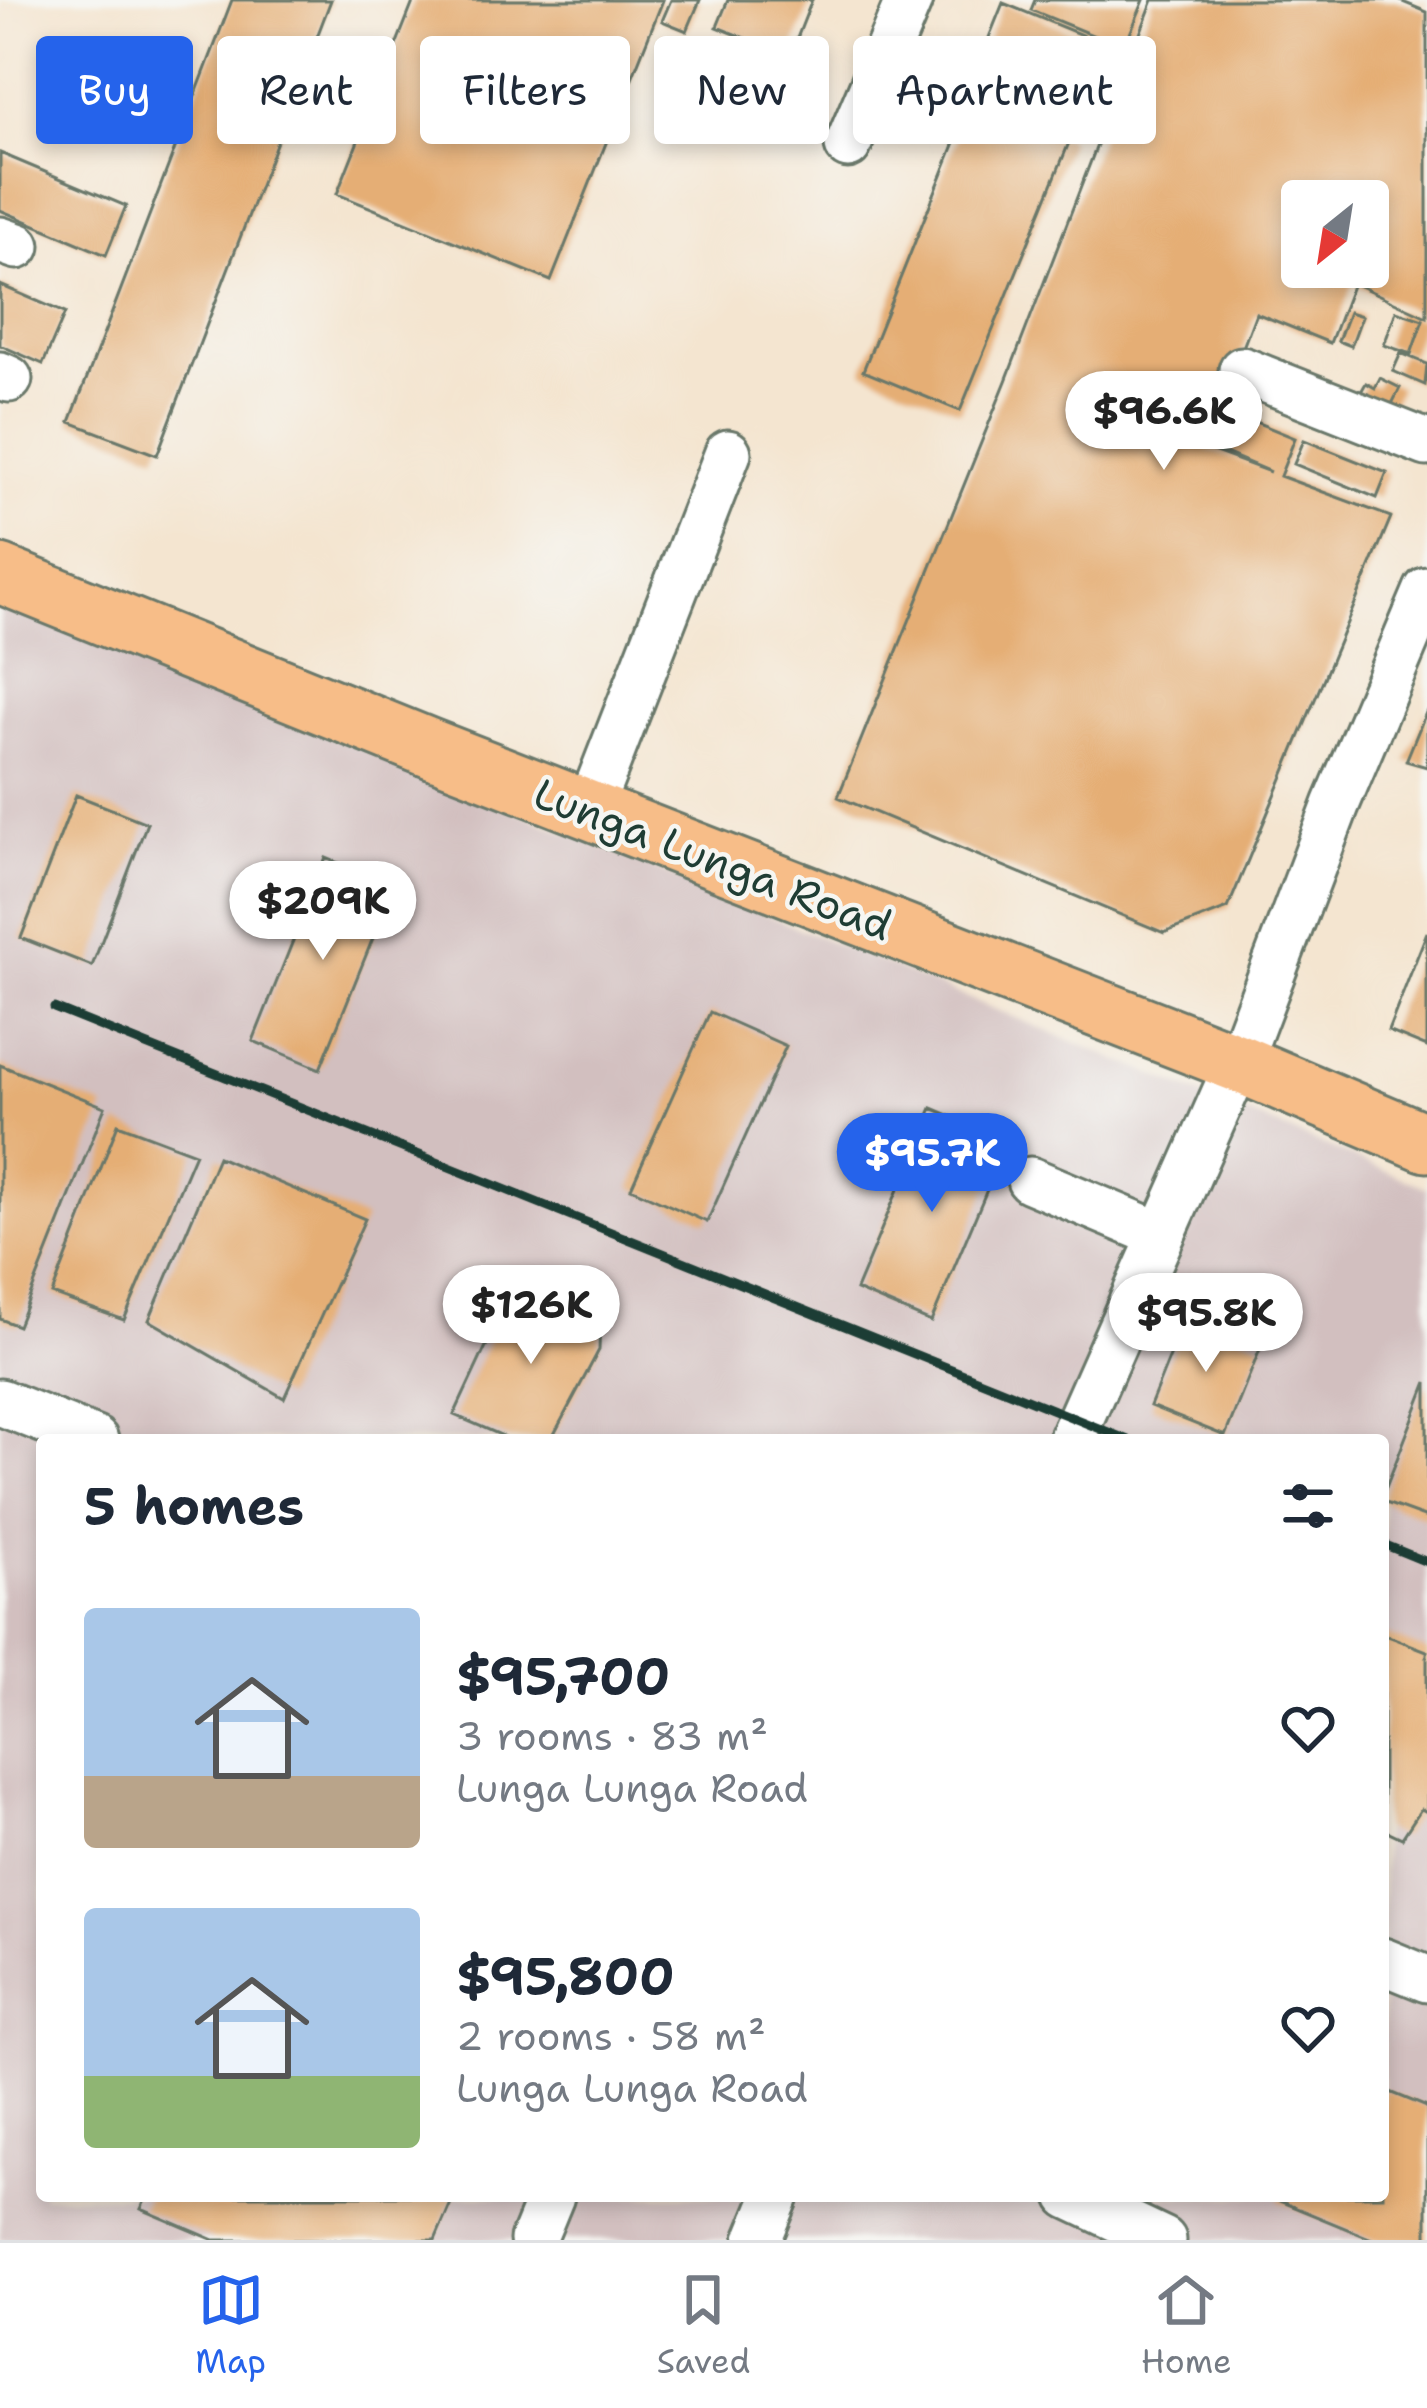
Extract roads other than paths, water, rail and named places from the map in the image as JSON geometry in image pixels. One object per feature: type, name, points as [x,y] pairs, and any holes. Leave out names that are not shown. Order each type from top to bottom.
[{"type":"main road","name":"Lunga Lunga Road","points":[[0,574],[1427,1143]]},
{"type":"street","points":[[848,145],[910,0]]},
{"type":"street","points":[[1242,370],[1427,443]]},
{"type":"street","points":[[589,810],[728,453]]},
{"type":"street","points":[[1074,1434],[1238,1064],[1336,805],[1427,590]]},
{"type":"street","points":[[1030,1180],[1161,1235]]},
{"type":"street","points":[[0,1402],[79,1434]]},
{"type":"street","points":[[1389,1963],[1427,1979]]},
{"type":"street","points":[[533,2240],[549,2202]]},
{"type":"street","points":[[758,2240],[774,2202]]},
{"type":"street","points":[[1083,2202],[1163,2240]]},
{"type":"railway","points":[[54,1008],[1113,1434]]},
{"type":"railway","points":[[1389,1546],[1427,1562]]}]
